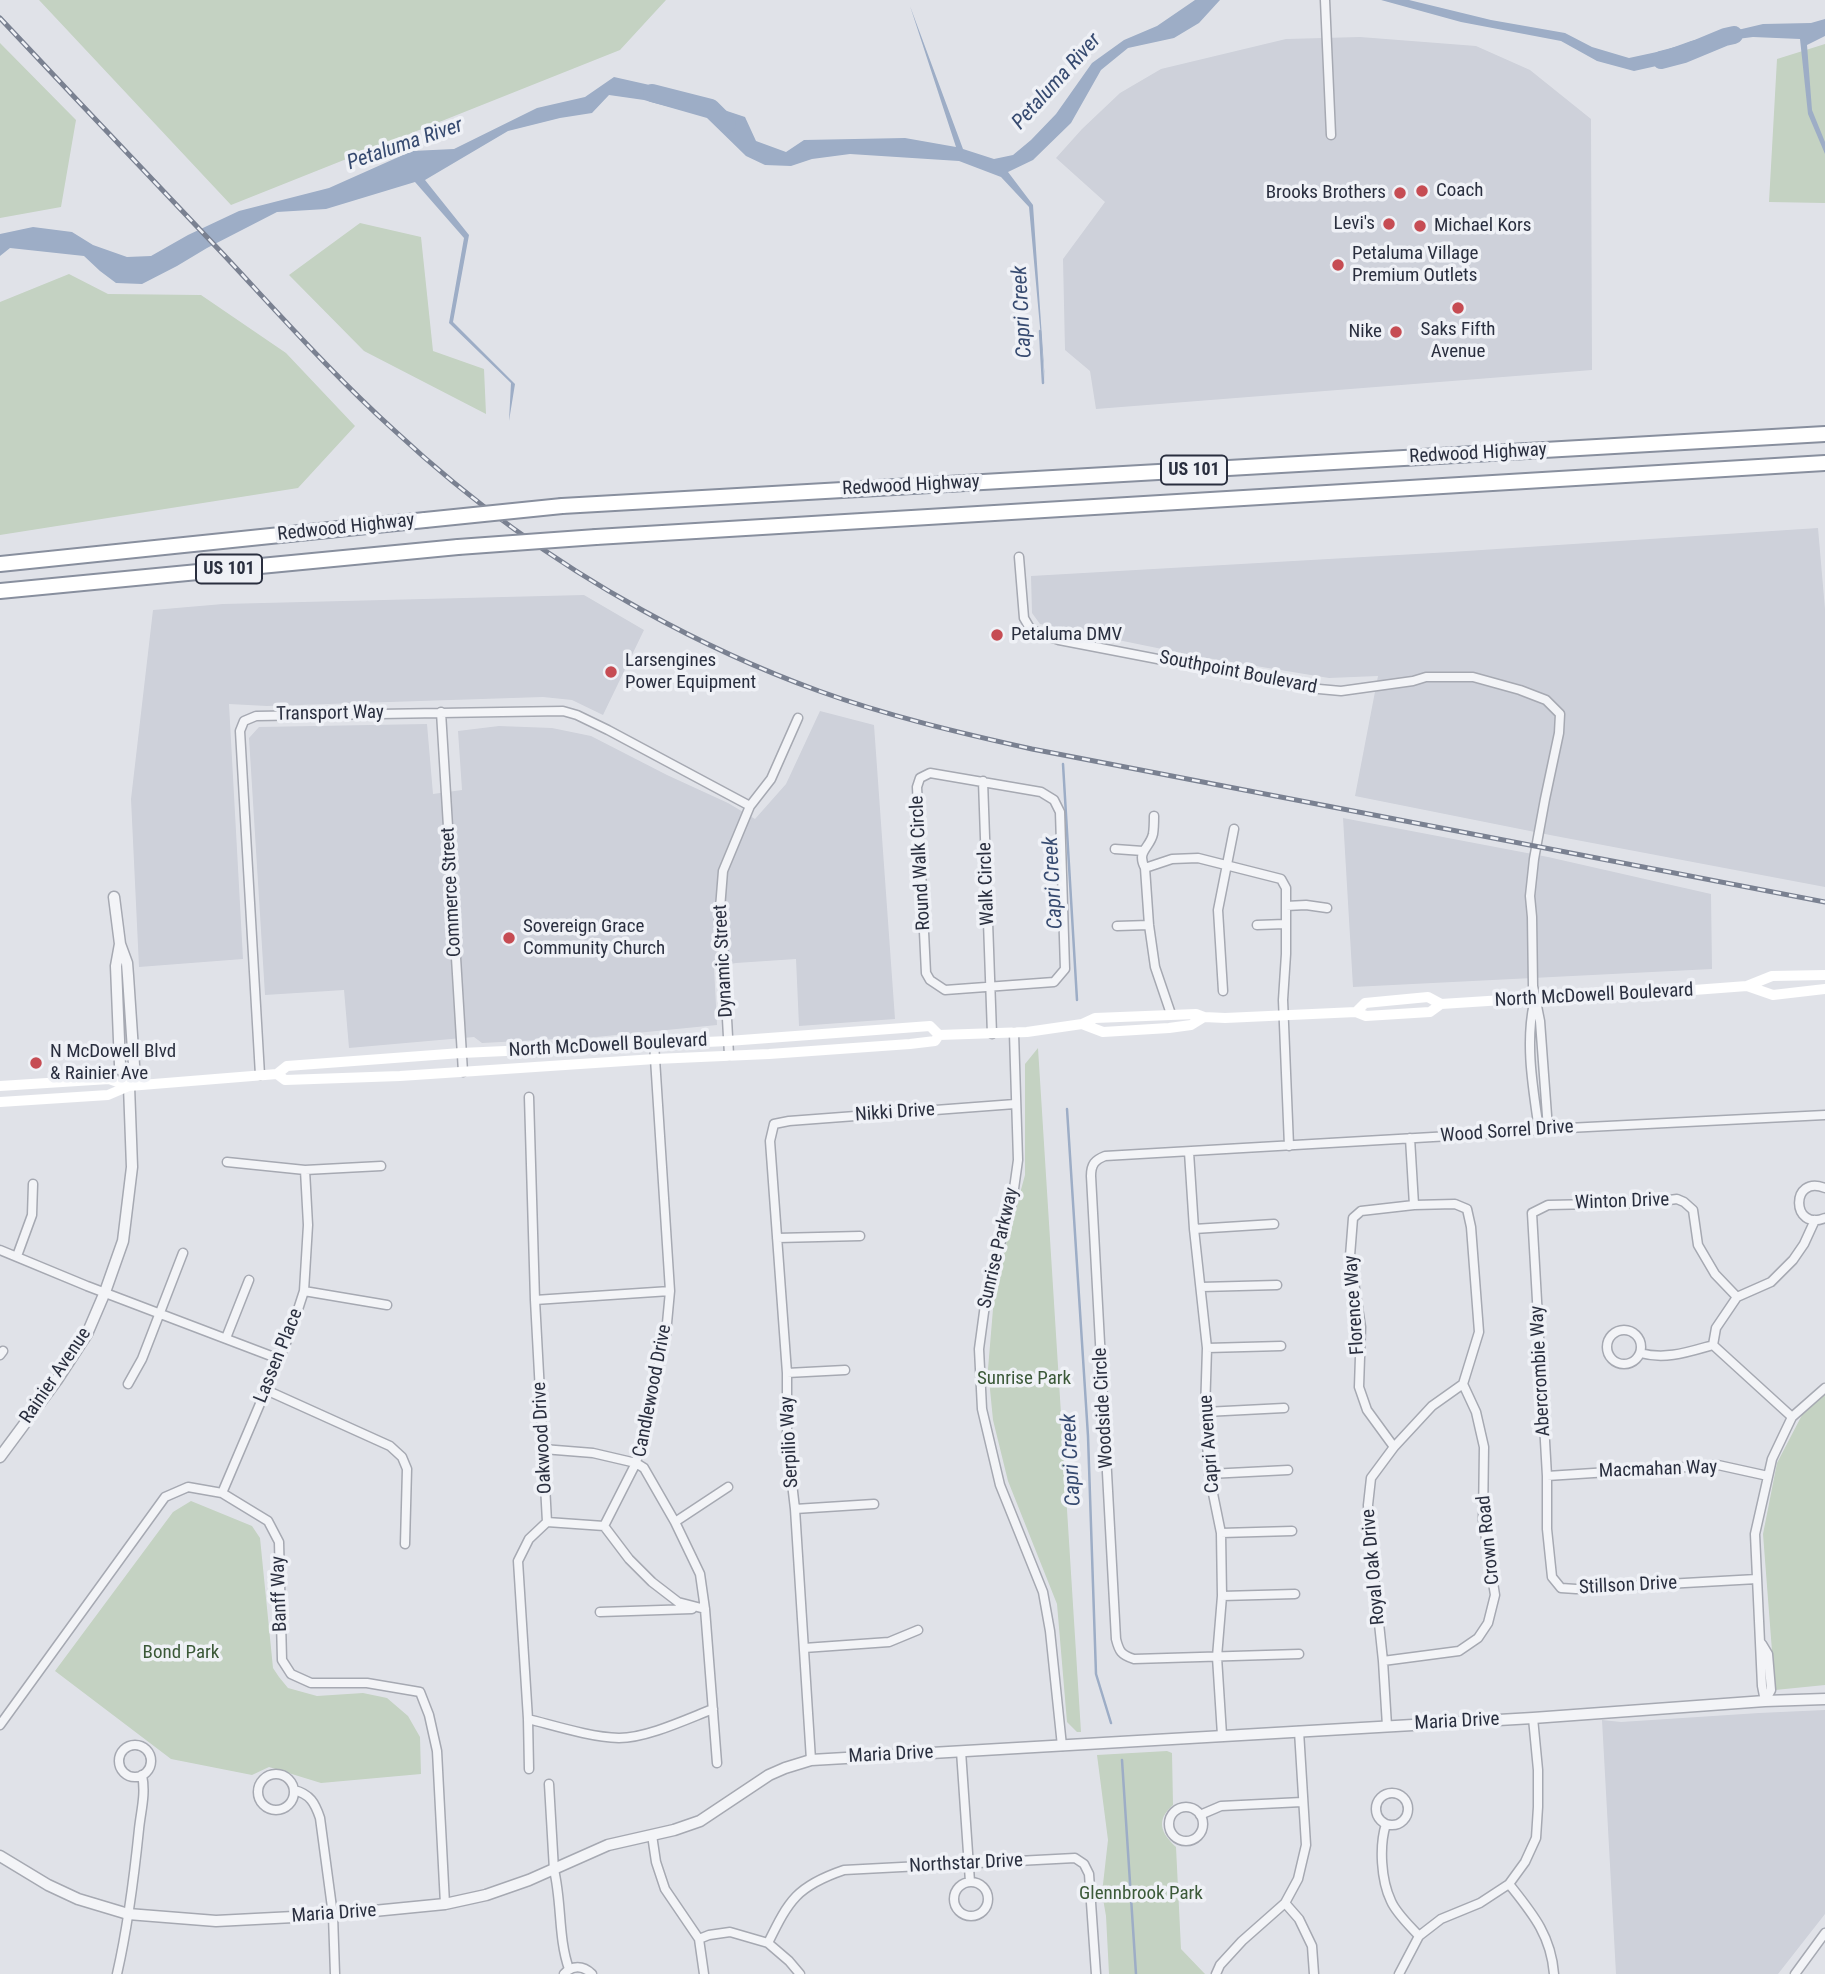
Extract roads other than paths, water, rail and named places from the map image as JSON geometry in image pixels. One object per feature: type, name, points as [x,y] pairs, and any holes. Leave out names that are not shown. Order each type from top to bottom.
[{"type":"highway","name":"Redwood Highway","points":[[0,564],[562,506],[1825,434]]},
{"type":"highway","name":"Redwood Highway","points":[[0,591],[458,547],[596,537],[1825,463]]},
{"type":"main road","name":"North McDowell Boulevard","points":[[0,1102],[108,1094],[129,1086],[277,1074],[287,1066],[461,1053],[728,1041],[930,1026],[939,1035],[1014,1033],[1082,1024],[1095,1018],[1171,1014],[1196,1014],[1204,1017],[1283,1016],[1356,1012],[1365,1003],[1428,997],[1441,1004],[1548,1001],[1746,986],[1772,976],[1825,975]]},
{"type":"main road","name":"North McDowell Boulevard","points":[[1746,986],[1773,995],[1825,989]]},
{"type":"main road","name":"North McDowell Boulevard","points":[[1082,1024],[1104,1032],[1191,1025],[1204,1017]]},
{"type":"main road","name":"North McDowell Boulevard","points":[[277,1074],[285,1080],[769,1054],[910,1044],[935,1041],[939,1035]]},
{"type":"main road","name":"North McDowell Boulevard","points":[[0,1086],[109,1079],[129,1086]]},
{"type":"street","points":[[1325,0],[1331,135]]},
{"type":"street","name":"Southpoint Boulevard","points":[[1019,557],[1024,618],[1031,630],[1059,640],[1303,688],[1341,691],[1403,683],[1426,677],[1473,677],[1546,700],[1560,714],[1559,733],[1534,859],[1530,896],[1534,1000],[1540,1021],[1546,1119],[1543,1129]]},
{"type":"street","name":"Transport Way","points":[[260,1075],[240,731],[244,721],[256,716],[563,711],[578,715],[750,806]]},
{"type":"street","name":"Commerce Street","points":[[441,712],[463,1072]]},
{"type":"street","name":"Dynamic Street","points":[[729,1055],[723,947],[719,922],[723,871],[750,806],[771,779],[798,718]]},
{"type":"street","name":"Round Walk Circle","points":[[930,773],[1041,792],[1054,800],[1060,812],[1065,969],[1054,982],[990,987],[945,990],[930,980],[926,973],[917,787],[920,778],[930,773]]},
{"type":"street","name":"Walk Circle","points":[[983,781],[990,987]]},
{"type":"street","points":[[1154,816],[1153,836],[1143,851],[1142,863],[1145,868],[1155,967],[1171,1014]]},
{"type":"street","points":[[1223,991],[1218,909],[1234,830]]},
{"type":"street","points":[[1115,849],[1143,851]]},
{"type":"street","points":[[1145,868],[1172,859],[1198,858],[1281,879],[1286,888],[1283,1016],[1289,1146]]},
{"type":"street","name":"Rainier Avenue","points":[[2,1450],[57,1380],[81,1342],[105,1292],[123,1241],[132,1167],[129,1086],[134,1065],[127,963],[120,944],[114,897]]},
{"type":"street","points":[[1286,906],[1327,908]]},
{"type":"street","points":[[1257,925],[1285,924]]},
{"type":"street","points":[[1117,926],[1149,925]]},
{"type":"street","points":[[990,987],[992,1034]]},
{"type":"street","name":"Sunrise Parkway","points":[[1014,1033],[1018,1160],[1012,1203],[987,1290],[979,1349],[982,1409],[1000,1485],[1043,1592],[1050,1631],[1062,1746]]},
{"type":"street","name":"Candlewood Drive","points":[[654,1043],[670,1291],[666,1334],[636,1463],[644,1468],[675,1522],[700,1574],[717,1763]]},
{"type":"street","name":"Oakwood Drive","points":[[529,1097],[535,1300],[547,1522],[529,1539],[518,1561],[529,1769]]},
{"type":"street","name":"Nikki Drive","points":[[774,1124],[1015,1104]]},
{"type":"street","name":"Wood Sorrel Drive","points":[[1189,1152],[1543,1129],[1825,1115]]},
{"type":"street","name":"Serpilio Way","points":[[774,1124],[770,1141],[787,1373],[787,1440],[795,1509],[811,1760]]},
{"type":"street","points":[[1410,1138],[1413,1205],[1455,1204],[1467,1209],[1471,1227],[1479,1332],[1463,1384]]},
{"type":"street","name":"Capri Avenue","points":[[1189,1152],[1207,1348],[1205,1412],[1209,1474],[1221,1533],[1222,1596],[1217,1657],[1222,1735]]},
{"type":"street","name":"Woodside Circle","points":[[1189,1152],[1105,1156],[1097,1159],[1091,1166],[1097,1306],[1116,1639],[1119,1650],[1124,1656],[1134,1659],[1217,1657]]},
{"type":"street","points":[[227,1163],[305,1170],[381,1166]]},
{"type":"street","name":"Lassen Place","points":[[222,1493],[291,1331],[304,1291],[308,1225],[305,1170]]},
{"type":"street","points":[[17,1256],[32,1215],[33,1184]]},
{"type":"street","points":[[1825,1188],[1812,1186],[1803,1191],[1799,1207],[1809,1219],[1825,1218]]},
{"type":"street","name":"Winton Drive","points":[[1532,1213],[1548,1205],[1646,1203],[1677,1199],[1693,1210],[1698,1245],[1715,1274],[1737,1297]]},
{"type":"street","name":"Florence Way","points":[[1394,1447],[1367,1410],[1359,1387],[1361,1327],[1350,1256],[1351,1233],[1353,1218],[1361,1211],[1413,1205]]},
{"type":"street","name":"Abercrombie Way","points":[[1532,1213],[1547,1476],[1547,1529]]},
{"type":"street","points":[[1713,1345],[1716,1328],[1737,1297],[1771,1282],[1793,1260],[1815,1220]]},
{"type":"street","points":[[1194,1229],[1274,1224]]},
{"type":"street","points":[[777,1238],[860,1236]]},
{"type":"street","points":[[0,1250],[279,1359]]},
{"type":"street","points":[[128,1384],[161,1314],[183,1253]]},
{"type":"street","points":[[226,1339],[249,1280]]},
{"type":"street","points":[[1201,1287],[1277,1285]]},
{"type":"street","points":[[304,1291],[387,1305]]},
{"type":"street","points":[[535,1300],[670,1291]]},
{"type":"street","points":[[1630,1331],[1641,1342],[1640,1353],[1633,1362],[1622,1364],[1611,1359],[1608,1342],[1614,1333],[1630,1331]]},
{"type":"street","points":[[1640,1353],[1655,1357],[1673,1356],[1713,1345]]},
{"type":"street","points":[[1713,1345],[1791,1416]]},
{"type":"street","points":[[1207,1348],[1280,1346]]},
{"type":"street","points":[[787,1373],[845,1370]]},
{"type":"street","name":"Royal Oak Drive","points":[[1387,1726],[1368,1505],[1371,1478],[1394,1447],[1432,1406],[1463,1384]]},
{"type":"street","name":"Crown Road","points":[[1383,1661],[1459,1651],[1478,1638],[1488,1623],[1494,1595],[1483,1520],[1484,1447],[1476,1412],[1463,1384]]},
{"type":"street","points":[[1765,1702],[1771,1690],[1768,1654],[1760,1642],[1755,1534],[1772,1459],[1791,1416],[1825,1388]]},
{"type":"street","points":[[266,1390],[390,1446],[402,1457],[407,1469],[405,1544]]},
{"type":"street","points":[[1205,1412],[1284,1408]]},
{"type":"street","points":[[543,1450],[593,1453],[636,1463],[604,1526]]},
{"type":"street","name":"Macmahan Way","points":[[1547,1476],[1718,1465],[1768,1476]]},
{"type":"street","points":[[1209,1474],[1288,1470]]},
{"type":"street","name":"Banff Way","points":[[0,1725],[166,1497],[188,1487],[222,1493],[268,1521],[279,1542],[282,1660],[291,1674],[311,1683],[367,1683],[420,1692],[429,1715],[437,1751],[445,1904]]},
{"type":"street","points":[[675,1522],[728,1487]]},
{"type":"street","points":[[795,1509],[874,1504]]},
{"type":"street","points":[[547,1522],[604,1526],[629,1559],[652,1582],[678,1602],[705,1609]]},
{"type":"street","name":"Stillson Drive","points":[[1547,1529],[1552,1577],[1561,1588],[1576,1590],[1757,1579]]},
{"type":"street","points":[[1221,1533],[1292,1531]]},
{"type":"street","points":[[1222,1596],[1295,1594]]},
{"type":"street","points":[[600,1612],[705,1609]]},
{"type":"street","points":[[804,1648],[889,1642],[918,1630]]},
{"type":"street","points":[[1217,1657],[1298,1654]]},
{"type":"street","name":"Maria Drive","points":[[0,1856],[48,1885],[78,1899],[128,1914],[216,1921],[333,1915],[445,1904],[486,1895],[554,1870],[608,1845],[700,1822],[769,1775],[811,1760],[1825,1699]]},
{"type":"street","points":[[528,1719],[621,1738],[644,1734],[713,1709]]},
{"type":"street","points":[[1398,1974],[1419,1936],[1441,1919],[1480,1903],[1509,1884],[1525,1862],[1536,1838],[1538,1807],[1533,1718]]},
{"type":"street","points":[[1216,1974],[1220,1965],[1242,1941],[1285,1903],[1298,1879],[1306,1845],[1299,1731]]},
{"type":"street","points":[[129,1745],[144,1747],[151,1756],[150,1767],[142,1775],[127,1775],[120,1767],[119,1757],[129,1745]]},
{"type":"street","points":[[961,1751],[970,1882]]},
{"type":"street","points":[[294,1790],[292,1801],[278,1810],[267,1808],[259,1800],[258,1788],[265,1778],[277,1774],[288,1779],[294,1790],[304,1793],[315,1803],[320,1818],[333,1915],[335,1974]]},
{"type":"street","points":[[117,1974],[126,1934],[145,1789],[142,1775]]},
{"type":"street","points":[[549,1784],[554,1870],[566,1972],[579,1967],[592,1974]]},
{"type":"street","points":[[1397,1793],[1406,1799],[1408,1815],[1396,1825],[1386,1824],[1378,1817],[1376,1806],[1382,1796],[1397,1793]]},
{"type":"street","points":[[1200,1815],[1221,1806],[1302,1802]]},
{"type":"street","points":[[1192,1807],[1200,1815],[1203,1826],[1197,1836],[1186,1841],[1172,1834],[1169,1829],[1169,1818],[1176,1809],[1192,1807]]},
{"type":"street","points":[[1386,1824],[1382,1837],[1384,1877],[1391,1902],[1419,1936]]},
{"type":"street","points":[[652,1835],[656,1862],[666,1889],[699,1939],[704,1974]]},
{"type":"street","name":"Northstar Drive","points":[[768,1943],[784,1911],[797,1895],[820,1878],[844,1870],[1075,1858],[1084,1864],[1089,1874],[1096,1974]]},
{"type":"street","points":[[970,1882],[984,1888],[988,1898],[982,1912],[972,1915],[962,1913],[954,1900],[957,1890],[970,1882]]},
{"type":"street","points":[[1509,1884],[1531,1911],[1547,1937],[1554,1974]]},
{"type":"street","points":[[1285,1903],[1299,1919],[1312,1946],[1314,1974]]},
{"type":"street","points":[[699,1939],[730,1933],[768,1943],[800,1974]]},
{"type":"street","points":[[1795,1974],[1824,1938]]},
{"type":"water","points":[[1195,0],[1220,0],[1199,23],[1174,38],[1128,48],[1101,70],[1071,123],[1033,160],[1008,172],[1033,205],[1045,382],[1029,207],[1001,177],[959,161],[850,154],[812,159],[791,166],[765,165],[746,156],[707,118],[644,100],[609,95],[592,113],[508,131],[425,180],[469,235],[453,322],[515,384],[509,421],[511,383],[449,323],[464,238],[415,182],[326,209],[277,212],[142,284],[116,283],[84,256],[10,248],[0,256],[0,234],[33,227],[72,232],[93,245],[127,257],[151,256],[239,211],[329,188],[412,151],[454,149],[537,108],[585,97],[614,77],[654,86],[688,106],[721,109],[745,117],[756,141],[786,152],[804,140],[905,138],[956,147],[910,6],[963,149],[994,159],[1013,155],[1056,114],[1092,63],[1124,40],[1157,26]]},
{"type":"water","points":[[1381,0],[1409,0],[1491,20],[1565,33],[1592,47],[1629,58],[1763,24],[1811,23],[1825,19],[1825,36],[1807,45],[1812,110],[1825,142],[1825,154],[1808,114],[1800,39],[1753,37],[1698,44],[1670,63],[1634,71],[1597,61],[1561,41],[1461,22]]},
{"type":"waterway","name":"Petaluma River","points":[[1661,60],[1734,35]]},
{"type":"waterway","name":"Petaluma River","points":[[652,93],[711,108],[727,124]]},
{"type":"waterway","name":"Capri Creek","points":[[1040,331],[1043,383]]},
{"type":"waterway","name":"Capri Creek","points":[[1063,764],[1077,1000]]},
{"type":"waterway","name":"Capri Creek","points":[[1067,1109],[1088,1436],[1096,1674],[1111,1723]]},
{"type":"waterway","name":"Capri Creek","points":[[1122,1760],[1136,1974]]},
{"type":"railway","points":[[0,18],[329,367],[423,456],[482,505],[544,550],[609,591],[707,643],[773,673],[845,700],[1005,743],[1825,902]]},
{"type":"place","name":"Coach","points":[[1422,191]]},
{"type":"place","name":"Brooks Brothers","points":[[1400,193]]},
{"type":"place","name":"Levi's","points":[[1389,224]]},
{"type":"place","name":"Michael Kors","points":[[1420,226]]},
{"type":"place","name":"Petaluma Village Premium Outlets","points":[[1338,265]]},
{"type":"place","name":"Saks Fifth Avenue","points":[[1458,308]]},
{"type":"place","name":"Nike","points":[[1396,332]]},
{"type":"place","name":"Petaluma DMV","points":[[997,635]]},
{"type":"place","name":"Larsengines Power Equipment","points":[[611,672]]},
{"type":"place","name":"Sovereign Grace Community Church","points":[[509,938]]},
{"type":"place","name":"N McDowell Blvd & Rainier Ave","points":[[36,1063]]},
{"type":"park label","name":"Sunrise Park","points":[[1024,1379]]},
{"type":"park label","name":"Bond Park","points":[[181,1653]]},
{"type":"park label","name":"Glennbrook Park","points":[[1141,1894]]}]
